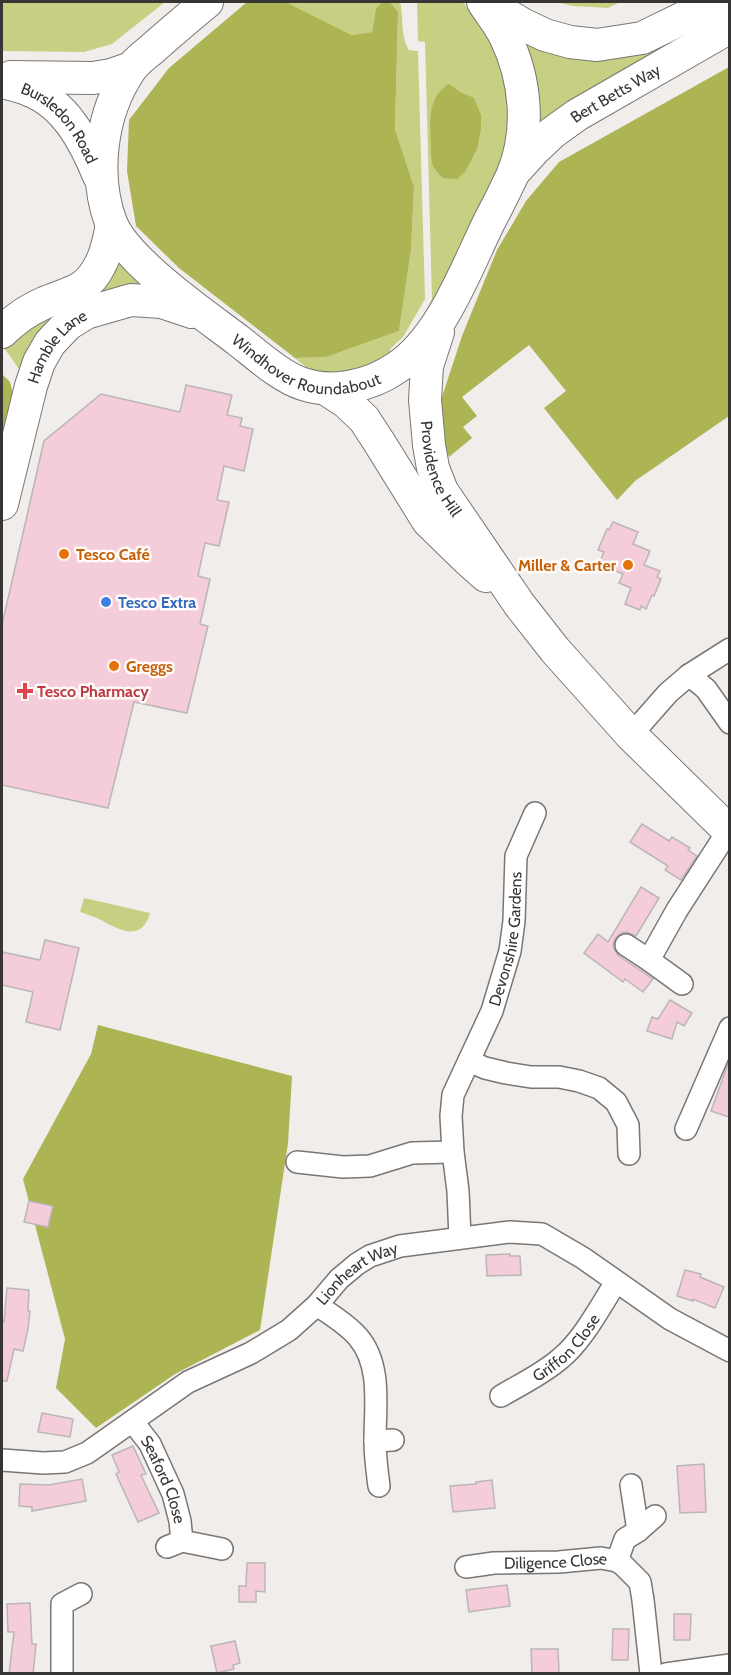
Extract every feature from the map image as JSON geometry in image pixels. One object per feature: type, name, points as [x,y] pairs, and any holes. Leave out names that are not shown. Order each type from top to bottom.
[{"type":"main road","name":"Windhover Roundabout","points":[[207,2],[130,68],[118,93],[110,114],[101,158],[101,180],[112,225],[136,257],[206,317],[272,367],[300,384],[326,389],[368,382],[395,369],[422,344],[444,315],[513,174],[521,146],[524,123],[520,76],[505,34],[484,2]]},
{"type":"main road","name":"Bert Betts Way","points":[[484,2],[545,35],[570,42],[597,45],[642,38],[716,2]]},
{"type":"main road","name":"Bert Betts Way","points":[[513,174],[534,149],[552,133],[729,27]]},
{"type":"main road","name":"Bursledon Road","points":[[2,77],[93,78],[111,75],[130,68]]},
{"type":"main road","name":"Bursledon Road","points":[[2,82],[31,90],[54,104],[73,125],[101,180]]},
{"type":"main road","name":"Hamble Lane","points":[[2,332],[16,318],[43,303],[74,293],[88,283],[100,265],[112,225]]},
{"type":"main road","name":"Hamble Lane","points":[[2,504],[39,362],[50,343],[68,324],[86,313],[131,300],[162,302],[206,317]]},
{"type":"main road","name":"Providence Hill","points":[[444,315],[427,366],[425,400],[433,468],[442,491],[519,604],[555,650],[631,735],[729,832]]},
{"type":"main road","name":"Providence Hill","points":[[326,389],[346,402],[364,419],[428,521],[468,560],[519,604]]},
{"type":"street","points":[[631,735],[668,693],[689,675],[729,649]]},
{"type":"street","points":[[689,675],[706,689],[729,723]]},
{"type":"street","name":"Devonshire Gardens","points":[[460,1238],[451,1116],[453,1095],[492,1011],[510,951],[514,921],[516,856],[535,813]]},
{"type":"street","points":[[649,960],[676,910],[729,832]]},
{"type":"street","points":[[626,945],[682,984]]},
{"type":"street","points":[[686,1129],[729,1028]]},
{"type":"street","points":[[469,1061],[506,1073],[531,1077],[559,1077],[599,1088],[616,1102],[634,1126],[629,1154]]},
{"type":"street","points":[[297,1162],[343,1167],[370,1166],[412,1153],[453,1152]]},
{"type":"street","name":"Lionheart Way","points":[[2,1460],[65,1462],[87,1453],[188,1382],[267,1344],[289,1330],[357,1264],[370,1256],[400,1246],[510,1232],[542,1234],[583,1258],[670,1319],[729,1351]]},
{"type":"street","name":"Griffon Close","points":[[501,1396],[537,1376],[562,1357],[582,1334],[616,1282]]},
{"type":"street","points":[[317,1305],[358,1337],[368,1354],[375,1375],[384,1441],[379,1486]]},
{"type":"street","name":"Seaford Close","points":[[133,1422],[150,1444],[173,1494],[180,1521],[175,1544],[222,1549]]},
{"type":"street","points":[[631,1485],[638,1531]]},
{"type":"street","name":"Diligence Close","points":[[617,1561],[625,1539],[638,1531],[654,1516]]},
{"type":"street","name":"Diligence Close","points":[[466,1567],[493,1556],[559,1562],[602,1558],[617,1561],[640,1582],[644,1600],[651,1674]]},
{"type":"street","points":[[62,1674],[64,1598]]},
{"type":"street","points":[[666,1674],[729,1665]]},
{"type":"green space","points":[[2,2],[165,2],[112,44],[84,52],[2,51]]},
{"type":"green space","points":[[247,2],[286,2],[352,35],[372,32],[376,8],[382,2],[390,2],[398,12],[395,129],[414,187],[411,250],[399,331],[326,357],[295,358],[179,268],[136,226],[127,171],[129,120],[169,68]]},
{"type":"green space","points":[[286,2],[382,2],[376,8],[372,32],[352,35]]},
{"type":"green space","points":[[390,2],[400,2],[406,45],[409,50],[418,51],[425,299],[403,337],[390,349],[390,358],[367,371],[315,375],[295,358],[326,357],[399,331],[411,250],[414,187],[395,129],[398,12]]},
{"type":"green space","points":[[417,2],[463,2],[497,50],[510,88],[507,150],[423,323],[421,320],[432,299],[425,42],[418,41]]},
{"type":"green space","points":[[556,2],[620,2],[608,8],[573,6]]},
{"type":"green space","points":[[729,7],[729,16],[539,132],[537,84],[531,60],[520,38],[551,48]]},
{"type":"green space","points":[[729,67],[729,416],[635,481],[617,500],[544,408],[566,391],[529,345],[462,397],[477,416],[463,427],[472,438],[449,457],[441,432],[442,397],[462,336],[497,250],[526,201],[559,162]]},
{"type":"green space","points":[[449,84],[474,98],[481,115],[477,149],[465,172],[457,179],[443,178],[434,167],[431,158],[431,111],[437,96]]},
{"type":"green space","points":[[120,260],[149,285],[122,294],[26,379],[2,345],[11,336],[103,287],[111,278]]},
{"type":"green space","points":[[2,374],[10,382],[14,398],[2,460]]},
{"type":"green space","points":[[84,898],[150,913],[141,928],[135,931],[121,930],[80,912]]},
{"type":"green space","points":[[98,1025],[292,1076],[288,1143],[260,1330],[175,1374],[96,1428],[56,1388],[65,1339],[23,1179],[91,1054]]},
{"type":"building","name":"Tesco Extra","points":[[186,385],[232,395],[227,415],[242,418],[240,426],[253,429],[244,471],[224,466],[217,500],[229,502],[219,546],[205,543],[198,576],[210,579],[200,624],[208,626],[187,713],[134,702],[108,808],[2,785],[2,625],[44,441],[101,394],[180,412]]},
{"type":"building","name":"Miller & Carter","points":[[613,522],[638,532],[633,544],[650,551],[644,565],[660,571],[657,577],[661,579],[646,609],[641,606],[640,610],[625,604],[631,588],[619,583],[623,574],[600,561],[604,552],[598,550],[607,529],[609,530]]},
{"type":"building","points":[[642,824],[669,841],[672,837],[690,848],[688,850],[697,856],[681,880],[665,870],[668,866],[630,842]]},
{"type":"building","points":[[641,887],[659,898],[636,936],[627,932],[621,933],[613,945],[619,956],[653,979],[643,992],[625,979],[623,982],[584,953],[598,934],[608,942]]},
{"type":"building","points":[[45,940],[79,948],[60,1030],[26,1022],[33,992],[2,985],[2,952],[40,960]]},
{"type":"building","points":[[670,1000],[692,1013],[684,1026],[677,1022],[672,1039],[647,1031],[652,1017],[658,1019]]},
{"type":"building","points":[[729,1064],[729,1117],[711,1111]]},
{"type":"building","points":[[29,1201],[53,1206],[48,1227],[24,1222]]},
{"type":"building","points":[[510,1254],[510,1256],[520,1256],[521,1275],[487,1276],[486,1255]]},
{"type":"building","points":[[685,1270],[701,1274],[700,1277],[724,1287],[715,1308],[693,1299],[693,1301],[677,1296]]},
{"type":"building","points":[[7,1288],[29,1290],[28,1311],[30,1311],[23,1351],[14,1349],[7,1381],[2,1381],[2,1322],[4,1322]]},
{"type":"building","points":[[42,1413],[73,1419],[70,1437],[38,1432]]},
{"type":"building","points":[[133,1446],[146,1474],[141,1475],[159,1513],[138,1522],[116,1474],[119,1472],[112,1455]]},
{"type":"building","points":[[704,1464],[706,1512],[680,1513],[677,1466]]},
{"type":"building","points":[[82,1479],[86,1501],[32,1511],[32,1507],[19,1506],[20,1484],[49,1485]]},
{"type":"building","points":[[492,1480],[495,1508],[453,1512],[450,1486]]},
{"type":"building","points":[[247,1563],[265,1563],[265,1592],[256,1591],[256,1602],[239,1602],[239,1586],[246,1586]]},
{"type":"building","points":[[507,1585],[510,1606],[469,1612],[466,1590]]},
{"type":"building","points":[[30,1603],[32,1644],[36,1644],[33,1674],[9,1674],[14,1632],[8,1632],[7,1604]]},
{"type":"building","points":[[674,1614],[691,1614],[690,1640],[674,1640]]},
{"type":"building","points":[[613,1629],[629,1629],[628,1660],[612,1660]]},
{"type":"building","points":[[235,1641],[240,1663],[233,1665],[234,1669],[217,1673],[211,1646]]},
{"type":"building","points":[[531,1649],[558,1649],[559,1673],[532,1674]]},
{"type":"place","name":"Tesco Café","points":[[64,554]]},
{"type":"place","name":"Miller & Carter","points":[[628,565]]},
{"type":"place","name":"Tesco Extra","points":[[106,602]]},
{"type":"place","name":"Greggs","points":[[114,666]]},
{"type":"place","name":"Tesco Pharmacy","points":[[25,691]]}]
